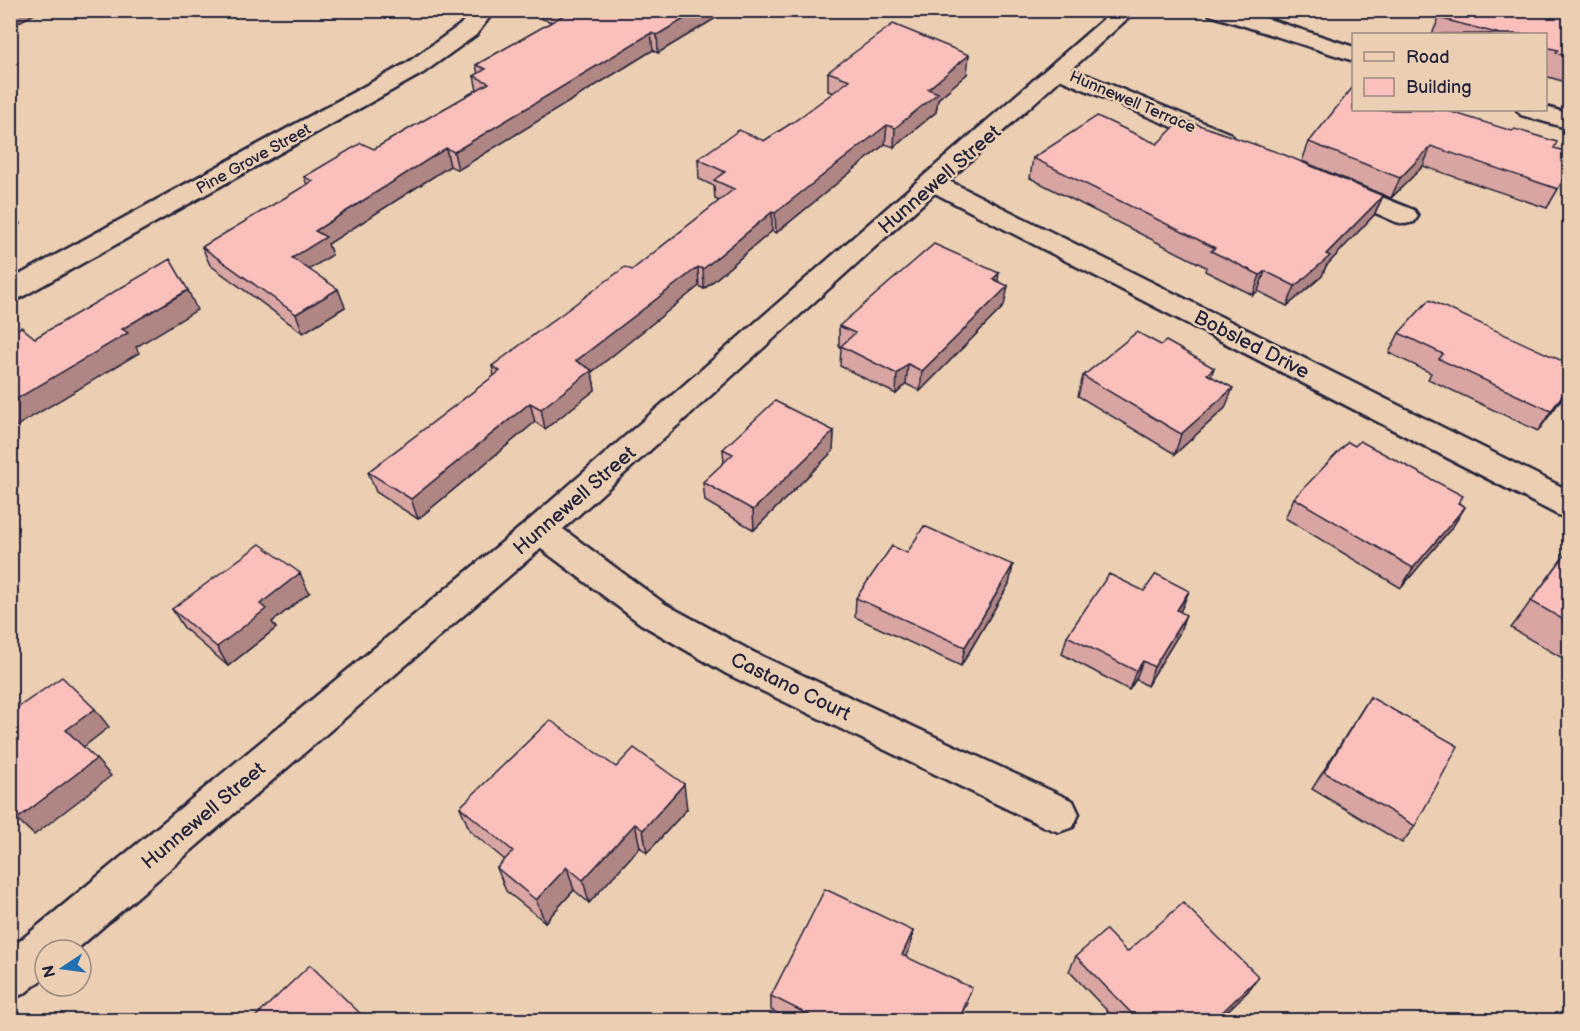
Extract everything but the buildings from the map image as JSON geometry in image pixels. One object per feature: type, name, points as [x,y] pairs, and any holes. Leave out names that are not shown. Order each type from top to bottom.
[{"type":"street","name":"Pine Grove Street","points":[[10,292],[415,68],[468,30],[485,10]]},
{"type":"street","name":"Hunnewell Street","points":[[10,978],[540,530],[1127,10]]},
{"type":"street","points":[[1218,10],[1352,54]]},
{"type":"street","name":"Hunnewell Terrace","points":[[1060,71],[1243,148]]},
{"type":"street","points":[[1532,111],[1569,122]]},
{"type":"street","points":[[1318,180],[1405,216]]},
{"type":"street","name":"Bobsled Drive","points":[[934,183],[1569,506]]},
{"type":"street","name":"Castano Court","points":[[540,530],[653,614],[740,663],[1059,814]]}]
